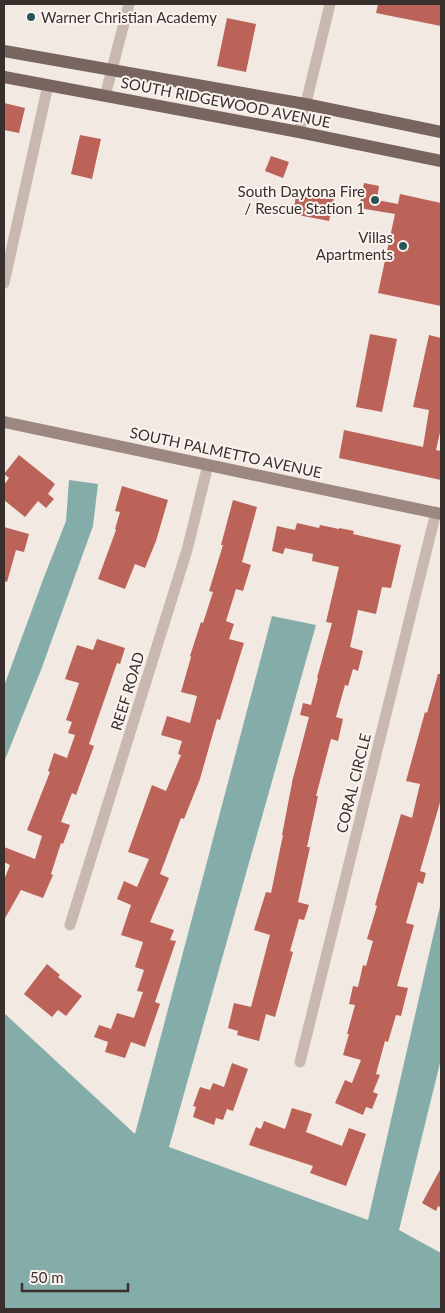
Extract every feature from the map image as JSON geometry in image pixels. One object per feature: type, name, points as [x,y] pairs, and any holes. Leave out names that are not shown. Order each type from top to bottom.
[{"type":"main road","name":"SOUTH RIDGEWOOD AVENUE","points":[[4,51],[305,104],[441,132]]},
{"type":"main road","name":"SOUTH RIDGEWOOD AVENUE","points":[[4,77],[299,132],[441,161]]},
{"type":"street","points":[[105,96],[129,4]]},
{"type":"street","points":[[299,132],[330,4]]},
{"type":"street","points":[[4,282],[48,85]]},
{"type":"street","name":"SOUTH PALMETTO AVENUE","points":[[4,422],[438,513]]},
{"type":"street","name":"REEF ROAD","points":[[70,925],[187,550],[208,465]]},
{"type":"street","name":"CORAL CIRCLE","points":[[300,1062],[438,513]]},
{"type":"water","points":[[69,480],[98,484],[93,526],[41,670],[4,762],[4,686],[66,521]]},
{"type":"water","points":[[272,616],[316,625],[169,1147],[368,1220],[441,902],[441,1059],[399,1230],[441,1253],[441,1309],[4,1309],[4,1013],[135,1134]]},
{"type":"building","points":[[378,4],[441,4],[441,26],[376,13]]},
{"type":"building","points":[[227,18],[256,24],[246,72],[217,66]]},
{"type":"building","points":[[4,103],[25,108],[19,133],[4,130]]},
{"type":"building","points":[[80,135],[101,139],[92,179],[71,174]]},
{"type":"building","points":[[271,156],[289,162],[283,178],[265,171]]},
{"type":"building","points":[[364,183],[379,186],[377,200],[398,204],[400,194],[441,203],[441,306],[378,293],[395,214],[359,208]]},
{"type":"building","points":[[297,190],[334,198],[329,221],[293,214]]},
{"type":"building","points":[[370,334],[397,339],[382,412],[356,407]]},
{"type":"building","points":[[429,335],[441,338],[441,428],[436,450],[441,451],[441,480],[339,458],[344,430],[423,447],[429,410],[413,407]]},
{"type":"building","points":[[19,455],[55,484],[48,494],[54,499],[46,508],[38,501],[25,517],[4,500],[4,485],[9,478],[4,474]]},
{"type":"building","points":[[122,486],[168,500],[156,541],[145,568],[135,564],[125,589],[98,579],[116,530],[120,512],[115,511]]},
{"type":"building","points":[[233,500],[257,507],[242,562],[251,565],[243,591],[236,589],[226,621],[234,624],[229,639],[244,643],[220,720],[217,719],[200,779],[184,819],[181,818],[160,874],[169,878],[150,922],[174,930],[170,940],[176,941],[155,1002],[160,1004],[145,1047],[131,1042],[125,1058],[105,1052],[108,1042],[94,1037],[99,1025],[111,1029],[117,1013],[134,1018],[143,992],[137,991],[144,970],[135,967],[143,942],[121,935],[131,905],[117,899],[124,881],[137,887],[149,859],[128,852],[152,785],[166,791],[181,755],[178,754],[182,741],[161,735],[167,716],[190,723],[197,696],[181,692],[190,656],[213,592],[209,591],[223,545],[221,545]]},
{"type":"building","points":[[297,523],[319,528],[320,525],[354,531],[353,534],[401,545],[391,588],[382,587],[376,614],[358,610],[350,647],[363,651],[358,671],[353,669],[348,686],[345,685],[336,717],[343,719],[338,741],[331,739],[316,796],[318,796],[307,847],[310,847],[298,902],[309,905],[304,920],[299,919],[290,951],[293,952],[275,1017],[266,1014],[259,1041],[237,1035],[238,1031],[228,1028],[234,1003],[251,1007],[270,935],[254,930],[266,892],[271,893],[292,782],[309,717],[300,715],[303,703],[311,705],[332,623],[326,622],[339,567],[312,561],[313,554],[285,548],[283,554],[272,551],[277,526],[295,530]]},
{"type":"building","points":[[4,527],[29,534],[24,552],[16,550],[7,582],[4,581]]},
{"type":"building","points":[[97,639],[125,648],[120,664],[117,663],[89,744],[94,746],[76,795],[72,793],[61,822],[70,825],[63,844],[61,843],[51,874],[53,875],[43,898],[21,890],[4,920],[4,880],[10,865],[4,862],[4,847],[35,859],[42,836],[27,830],[50,772],[48,771],[54,753],[67,758],[75,735],[68,733],[72,722],[66,720],[79,683],[65,679],[77,645],[93,650]]},
{"type":"building","points":[[438,674],[441,674],[441,799],[420,871],[426,873],[423,884],[418,882],[406,923],[414,925],[397,986],[408,988],[401,1016],[396,1015],[388,1042],[385,1041],[376,1074],[380,1075],[373,1092],[378,1094],[372,1109],[366,1107],[363,1115],[335,1103],[345,1080],[352,1083],[361,1060],[343,1055],[355,1005],[349,1004],[353,986],[358,987],[363,965],[366,966],[373,941],[367,939],[401,814],[412,818],[420,784],[406,781],[425,712],[427,713]]},
{"type":"building","points":[[47,964],[60,975],[58,977],[82,996],[66,1016],[58,1010],[52,1017],[24,994]]},
{"type":"building","points":[[232,1063],[248,1069],[233,1111],[227,1109],[223,1120],[216,1118],[214,1125],[193,1117],[196,1107],[193,1106],[200,1087],[210,1090],[213,1083],[224,1087]]},
{"type":"building","points":[[292,1108],[312,1114],[306,1132],[342,1146],[349,1128],[366,1134],[346,1186],[310,1173],[313,1166],[249,1145],[256,1127],[261,1129],[264,1121],[285,1129]]},
{"type":"building","points":[[441,1168],[441,1208],[438,1206],[436,1211],[422,1203]]},
{"type":"place","name":"Warner Christian Academy","points":[[31,17]]},
{"type":"place","name":"South Daytona Fire / Rescue Station 1","points":[[375,200]]},
{"type":"place","name":"Villas Apartments","points":[[403,246]]}]
